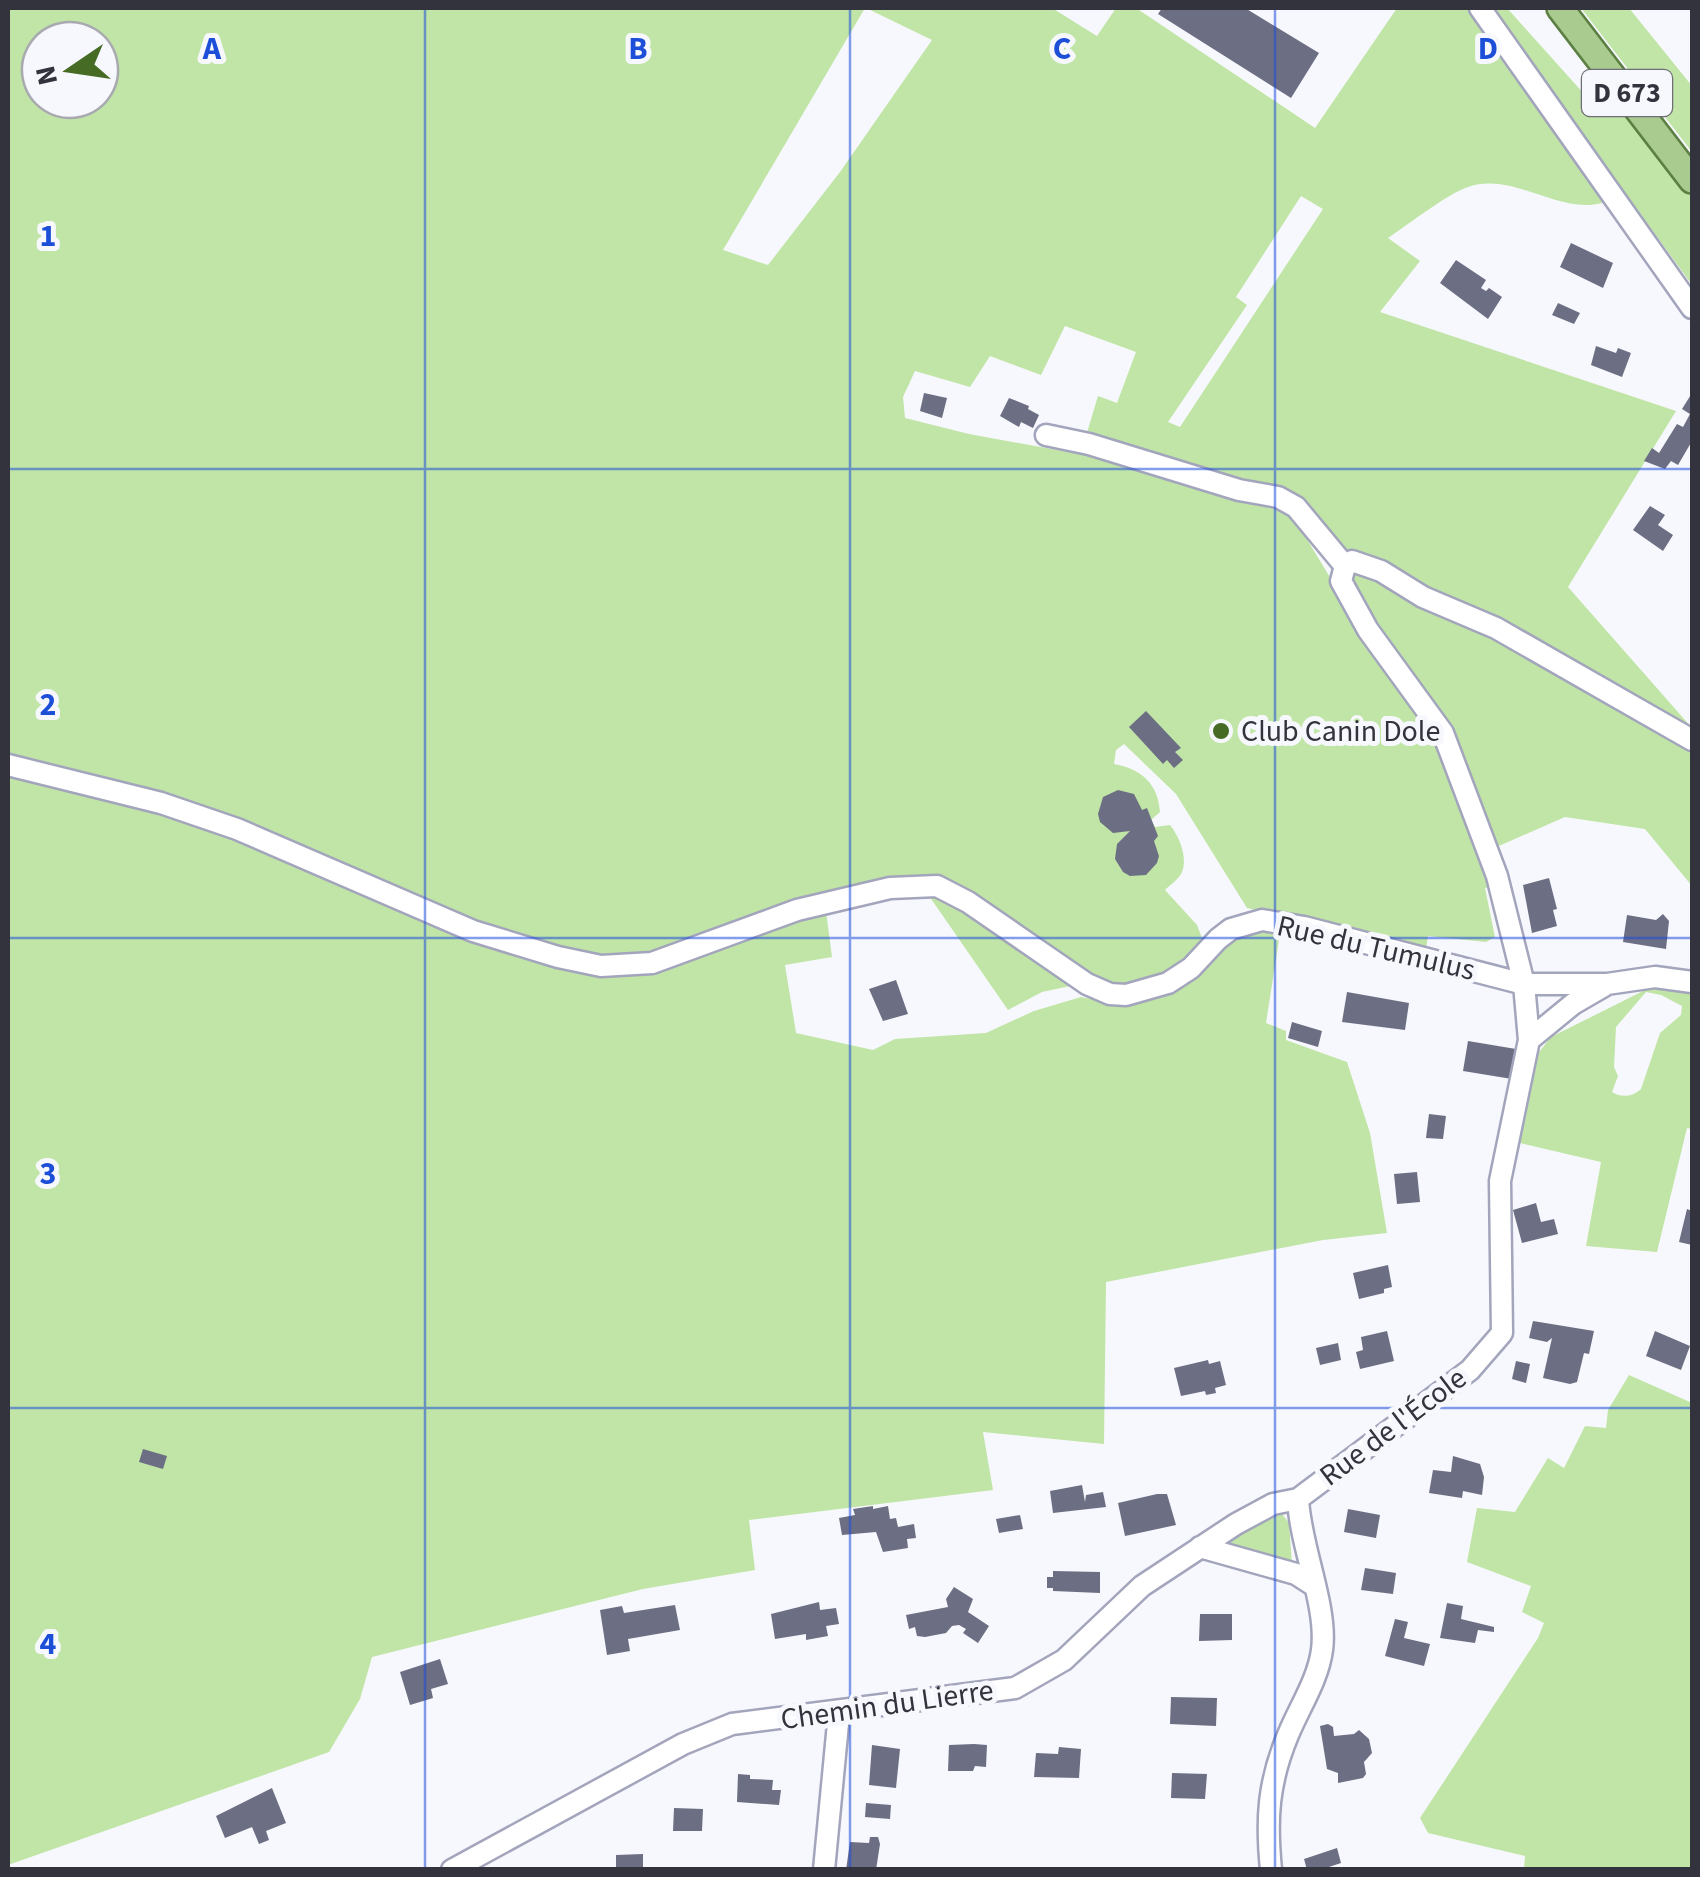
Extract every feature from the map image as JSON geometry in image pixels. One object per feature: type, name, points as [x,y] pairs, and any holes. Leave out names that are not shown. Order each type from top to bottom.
[{"type":"main road","name":"D 673","points":[[1560,8],[1692,180]]},
{"type":"street","points":[[1480,8],[1692,308]]},
{"type":"street","points":[[1046,435],[1278,498],[1296,507],[1345,566],[1352,562],[1381,572],[1424,597],[1496,628],[1692,740]]},
{"type":"street","name":"Rue de l'École","points":[[1271,1870],[1266,1819],[1277,1765],[1322,1650],[1298,1499],[1470,1370],[1502,1333],[1500,1181],[1529,1040],[1524,984],[1498,876],[1443,733],[1368,630],[1341,580],[1345,566]]},
{"type":"street","name":"Rue du Tumulus","points":[[8,766],[162,803],[237,829],[473,931],[558,958],[601,966],[652,963],[797,910],[874,891],[922,885],[950,891],[1086,984],[1110,994],[1149,990],[1180,977],[1232,929],[1262,920],[1304,927],[1524,984],[1607,984],[1655,977],[1692,982]]},
{"type":"street","points":[[1529,1040],[1572,1004],[1607,984]]},
{"type":"street","name":"Chemin du Lierre","points":[[452,1870],[683,1744],[732,1724],[1015,1688],[1064,1660],[1142,1586],[1200,1547],[1273,1504],[1298,1499]]},
{"type":"street","points":[[1200,1547],[1296,1574],[1313,1585]]},
{"type":"street","points":[[824,1870],[839,1712]]},
{"type":"green space","points":[[8,8],[865,8],[723,250],[768,265],[840,172],[932,40],[866,8],[1052,8],[1097,36],[1116,8],[1136,8],[1315,128],[1397,8],[1470,8],[1605,202],[1571,204],[1503,185],[1486,184],[1459,191],[1388,238],[1420,261],[1380,312],[1676,411],[1568,587],[1692,728],[1692,886],[1645,829],[1565,817],[1492,849],[1449,735],[1351,586],[1359,557],[1343,555],[1302,506],[1274,490],[1086,436],[1098,396],[1117,403],[1136,352],[1065,326],[1041,375],[990,356],[970,387],[915,371],[903,397],[905,418],[1106,459],[1277,504],[1291,513],[1432,734],[1479,837],[1494,886],[1485,888],[1495,937],[1486,942],[1428,936],[1426,949],[1247,908],[1176,794],[1124,744],[1116,750],[1114,764],[1140,774],[1152,785],[1160,812],[1151,820],[1155,827],[1170,825],[1184,860],[1181,874],[1165,890],[1197,925],[1204,943],[1174,973],[1126,988],[1099,985],[938,877],[908,877],[823,896],[740,924],[743,934],[826,911],[832,957],[785,965],[796,1033],[873,1050],[895,1039],[986,1033],[1034,1011],[1081,997],[1112,1003],[1166,992],[1181,984],[1219,944],[1241,931],[1281,927],[1266,1023],[1286,1031],[1286,1040],[1347,1062],[1370,1133],[1387,1233],[1323,1240],[1106,1282],[1104,1444],[983,1432],[993,1490],[749,1520],[755,1570],[643,1589],[372,1657],[360,1699],[329,1752],[8,1865]],"holes":[[[1301,196],[1323,209],[1180,427],[1168,422],[1247,305],[1236,297]]]},
{"type":"green space","points":[[1490,8],[1507,8],[1594,105],[1613,94],[1692,197],[1692,285]]},
{"type":"green space","points":[[1581,8],[1629,8],[1692,86],[1692,152]]},
{"type":"green space","points":[[927,893],[945,897],[1075,985],[1042,992],[1008,1010]]},
{"type":"green space","points":[[1653,986],[1692,992],[1692,1129],[1687,1128],[1657,1252],[1586,1246],[1601,1162],[1520,1143],[1539,1052],[1551,1037]],"holes":[[[1646,992],[1682,1006],[1681,1015],[1660,1033],[1641,1089],[1631,1095],[1616,1094],[1612,1092],[1618,1076],[1614,1067],[1616,1027]]]},
{"type":"green space","points":[[1629,1375],[1692,1403],[1692,1869],[1524,1869],[1525,1856],[1428,1833],[1420,1818],[1544,1623],[1522,1612],[1531,1586],[1467,1562],[1477,1508],[1515,1512],[1548,1458],[1564,1468],[1585,1426],[1606,1428],[1608,1410]]},
{"type":"green space","points":[[1282,1514],[1289,1523],[1292,1564],[1222,1546],[1248,1524]]},
{"type":"building","points":[[1162,8],[1245,8],[1319,53],[1291,98],[1158,14]]},
{"type":"building","points":[[1571,243],[1613,263],[1603,288],[1560,267]]},
{"type":"building","points":[[1456,260],[1486,280],[1481,288],[1489,288],[1502,297],[1488,319],[1440,283]]},
{"type":"building","points":[[1558,303],[1580,313],[1574,324],[1552,315]]},
{"type":"building","points":[[1596,346],[1631,353],[1622,377],[1591,365]]},
{"type":"building","points":[[924,393],[947,398],[942,418],[920,411]]},
{"type":"building","points":[[1692,393],[1692,441],[1678,465],[1671,461],[1665,469],[1644,461],[1652,448],[1659,453],[1677,424],[1683,427],[1690,414],[1682,409]]},
{"type":"building","points":[[1009,398],[1039,415],[1033,428],[1021,422],[1019,427],[1000,416]]},
{"type":"building","points":[[1650,506],[1665,515],[1658,525],[1673,535],[1663,551],[1633,530]]},
{"type":"building","points":[[1146,711],[1181,748],[1175,752],[1183,760],[1174,768],[1167,760],[1163,764],[1129,727]]},
{"type":"building","points":[[1118,790],[1134,794],[1142,810],[1147,808],[1158,836],[1154,841],[1157,863],[1146,875],[1130,876],[1115,859],[1117,844],[1130,831],[1113,833],[1100,822],[1103,797]]},
{"type":"building","points":[[1549,878],[1557,926],[1532,933],[1523,885]]},
{"type":"building","points":[[1663,914],[1669,921],[1666,949],[1623,942],[1627,915],[1656,920]]},
{"type":"building","points":[[896,980],[908,1014],[883,1021],[869,989]]},
{"type":"building","points":[[1347,992],[1409,1003],[1405,1030],[1342,1022]]},
{"type":"building","points":[[1292,1022],[1322,1031],[1318,1047],[1288,1038]]},
{"type":"building","points":[[1468,1041],[1516,1049],[1512,1079],[1463,1071]]},
{"type":"building","points":[[1429,1114],[1446,1116],[1443,1139],[1426,1138]]},
{"type":"building","points":[[1417,1172],[1420,1202],[1397,1204],[1394,1174]]},
{"type":"building","points":[[1536,1203],[1541,1222],[1554,1219],[1558,1234],[1522,1243],[1513,1210]]},
{"type":"building","points":[[1687,1209],[1692,1211],[1692,1245],[1679,1242]]},
{"type":"building","points":[[1388,1265],[1392,1287],[1359,1299],[1353,1273]]},
{"type":"building","points":[[1533,1321],[1594,1331],[1577,1382],[1543,1378],[1552,1338],[1547,1342],[1529,1338]]},
{"type":"building","points":[[1387,1331],[1394,1361],[1360,1369],[1356,1352],[1363,1350],[1361,1337]]},
{"type":"building","points":[[1655,1331],[1690,1346],[1681,1370],[1646,1356]]},
{"type":"building","points":[[1338,1343],[1341,1360],[1320,1365],[1316,1348]]},
{"type":"building","points":[[1208,1360],[1209,1364],[1220,1361],[1226,1385],[1215,1388],[1216,1393],[1181,1396],[1174,1368]]},
{"type":"building","points":[[1516,1361],[1530,1364],[1526,1383],[1512,1379]]},
{"type":"building","points":[[143,1449],[167,1456],[163,1469],[139,1462]]},
{"type":"building","points":[[1453,1456],[1480,1464],[1484,1477],[1482,1495],[1463,1491],[1462,1498],[1429,1493],[1433,1470],[1451,1472]]},
{"type":"building","points":[[1082,1485],[1085,1502],[1086,1495],[1103,1492],[1106,1507],[1053,1513],[1050,1491]]},
{"type":"building","points":[[1167,1494],[1176,1525],[1125,1536],[1118,1503]]},
{"type":"building","points":[[888,1506],[890,1519],[896,1518],[898,1527],[914,1524],[916,1538],[907,1539],[908,1548],[883,1552],[876,1532],[842,1535],[839,1518],[855,1515],[853,1509]]},
{"type":"building","points":[[1348,1509],[1380,1515],[1376,1538],[1344,1532]]},
{"type":"building","points":[[1020,1515],[1023,1529],[999,1533],[996,1519]]},
{"type":"building","points":[[1365,1568],[1396,1573],[1393,1594],[1361,1590]]},
{"type":"building","points":[[1053,1571],[1100,1572],[1100,1593],[1053,1591],[1047,1588],[1047,1577],[1053,1577]]},
{"type":"building","points":[[954,1587],[973,1599],[968,1612],[989,1626],[978,1643],[963,1633],[966,1629],[959,1625],[946,1633],[925,1637],[917,1636],[915,1627],[909,1629],[906,1615],[948,1607],[946,1599]]},
{"type":"building","points":[[819,1602],[820,1610],[836,1608],[839,1624],[826,1626],[828,1636],[806,1640],[806,1634],[775,1639],[771,1614]]},
{"type":"building","points":[[1447,1603],[1463,1606],[1461,1619],[1494,1627],[1494,1632],[1478,1630],[1475,1643],[1440,1638]]},
{"type":"building","points":[[675,1605],[680,1630],[628,1639],[630,1651],[607,1655],[600,1610],[622,1606],[624,1613]]},
{"type":"building","points":[[1200,1614],[1232,1614],[1232,1640],[1199,1641]]},
{"type":"building","points":[[1395,1619],[1408,1622],[1404,1638],[1430,1644],[1424,1666],[1385,1656]]},
{"type":"building","points":[[440,1659],[448,1684],[431,1689],[433,1698],[410,1705],[400,1672]]},
{"type":"building","points":[[1171,1697],[1217,1698],[1216,1726],[1170,1724]]},
{"type":"building","points":[[1320,1726],[1333,1727],[1334,1736],[1359,1730],[1369,1739],[1372,1753],[1364,1762],[1363,1778],[1338,1783],[1338,1773],[1327,1769]]},
{"type":"building","points":[[872,1745],[900,1749],[896,1788],[869,1785]]},
{"type":"building","points":[[949,1745],[987,1745],[986,1767],[948,1771]]},
{"type":"building","points":[[1059,1747],[1081,1749],[1079,1778],[1034,1777],[1036,1753],[1058,1754]]},
{"type":"building","points":[[1172,1773],[1207,1774],[1205,1799],[1171,1798]]},
{"type":"building","points":[[738,1774],[773,1780],[772,1790],[781,1790],[779,1805],[737,1802]]},
{"type":"building","points":[[272,1788],[286,1823],[266,1831],[269,1840],[259,1844],[252,1827],[225,1838],[216,1816]]},
{"type":"building","points":[[866,1803],[891,1805],[890,1819],[865,1817]]},
{"type":"building","points":[[674,1808],[703,1809],[702,1831],[673,1831]]},
{"type":"building","points":[[870,1837],[878,1837],[880,1844],[876,1870],[846,1870],[850,1842],[869,1843]]},
{"type":"building","points":[[1337,1848],[1341,1863],[1329,1870],[1307,1870],[1304,1859]]},
{"type":"building","points":[[643,1854],[643,1870],[616,1870],[616,1855]]},
{"type":"place","name":"Club Canin Dole","points":[[1221,731]]}]
